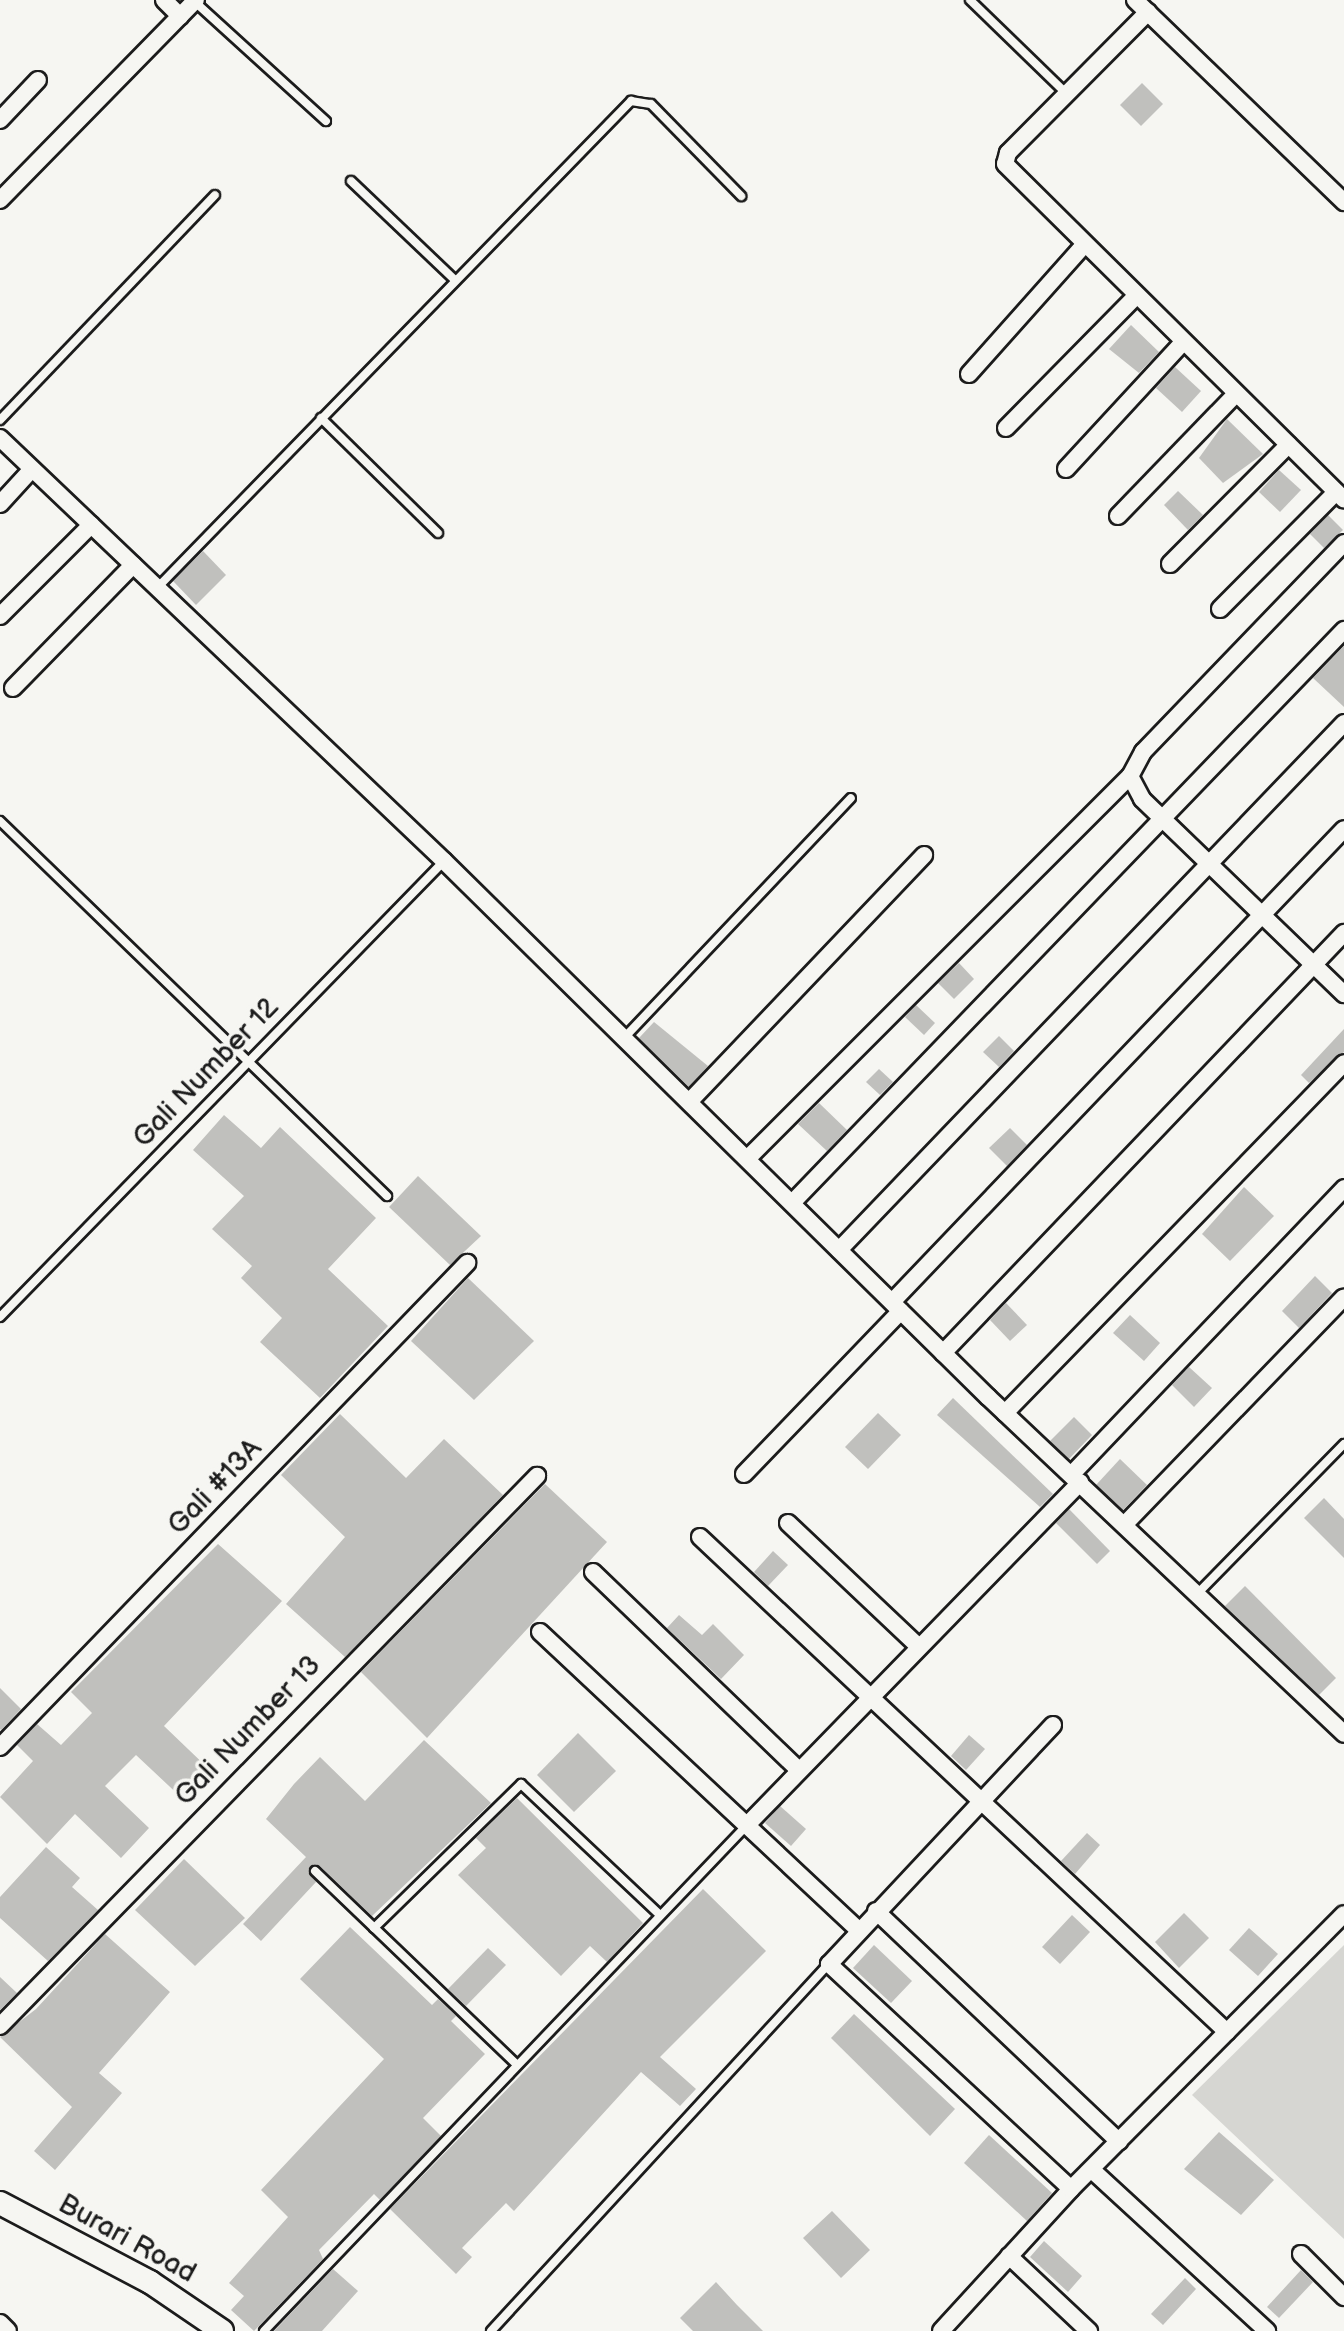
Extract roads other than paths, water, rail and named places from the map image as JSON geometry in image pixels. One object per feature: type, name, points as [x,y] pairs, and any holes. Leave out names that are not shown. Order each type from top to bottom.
[{"type":"main road","name":"Burari Road","points":[[3,2209],[150,2282],[222,2331]]},
{"type":"street","points":[[164,0],[180,16]]},
{"type":"street","points":[[1135,0],[1344,202]]},
{"type":"street","points":[[0,200],[195,1]]},
{"type":"street","points":[[1148,12],[1008,153],[1005,164],[1083,246],[1340,495],[1220,609]]},
{"type":"street","points":[[0,120],[38,80]]},
{"type":"street","points":[[969,374],[1083,246]]},
{"type":"street","points":[[1006,428],[1135,297]]},
{"type":"street","points":[[1066,469],[1183,342]]},
{"type":"street","points":[[1118,516],[1236,394]]},
{"type":"street","points":[[0,438],[444,861],[1005,1413],[1344,1734]]},
{"type":"street","points":[[1170,564],[1288,445]]},
{"type":"street","points":[[0,504],[32,469]]},
{"type":"street","points":[[0,616],[91,525]]},
{"type":"street","points":[[747,1159],[1130,776],[1143,752],[1344,543]]},
{"type":"street","points":[[13,688],[133,565]]},
{"type":"street","points":[[792,1203],[1344,630]]},
{"type":"street","points":[[839,1250],[1344,723]]},
{"type":"street","points":[[1130,776],[1132,787],[1162,819],[1344,994]]},
{"type":"street","points":[[744,1474],[896,1306],[1344,829]]},
{"type":"street","points":[[689,1102],[924,855]]},
{"type":"street","points":[[943,1353],[1344,933]]},
{"type":"street","points":[[1005,1413],[1344,1063]]},
{"type":"street","points":[[747,1825],[1076,1478],[1344,1188]]},
{"type":"street","name":"Gali #13A","points":[[0,1747],[467,1263]]},
{"type":"street","points":[[1125,1524],[1344,1297]]},
{"type":"street","name":"Gali Number 13","points":[[0,2026],[537,1476]]},
{"type":"street","points":[[788,1523],[918,1646]]},
{"type":"street","points":[[700,1537],[1227,2032]]},
{"type":"street","points":[[593,1572],[799,1770]]},
{"type":"street","points":[[540,1632],[859,1930]]},
{"type":"street","points":[[1053,1725],[829,1964],[1071,2189]]},
{"type":"street","points":[[876,1911],[1119,2142]]},
{"type":"street","points":[[941,2331],[1071,2189],[1344,1914]]},
{"type":"street","points":[[1092,2170],[1267,2331]]},
{"type":"street","points":[[1301,2254],[1344,2297]]},
{"type":"street","points":[[1009,2256],[1089,2331]]},
{"type":"street","points":[[0,2323],[8,2331]]},
{"type":"lane","points":[[970,0],[1066,93]]},
{"type":"lane","points":[[195,1],[326,121]]},
{"type":"lane","points":[[157,588],[631,101],[651,104],[741,196]]},
{"type":"lane","points":[[351,181],[455,280]]},
{"type":"lane","points":[[0,420],[215,195]]},
{"type":"lane","points":[[321,418],[438,533]]},
{"type":"lane","points":[[623,1038],[851,798]]},
{"type":"lane","points":[[0,821],[387,1196]]},
{"type":"lane","name":"Gali Number 12","points":[[0,1317],[444,861]]},
{"type":"lane","points":[[1197,1594],[1344,1444]]},
{"type":"lane","points":[[374,1928],[516,1785],[660,1915]]},
{"type":"lane","points":[[264,2331],[747,1825]]},
{"type":"lane","points":[[315,1871],[517,2065]]},
{"type":"lane","points":[[491,2331],[829,1964]]}]
